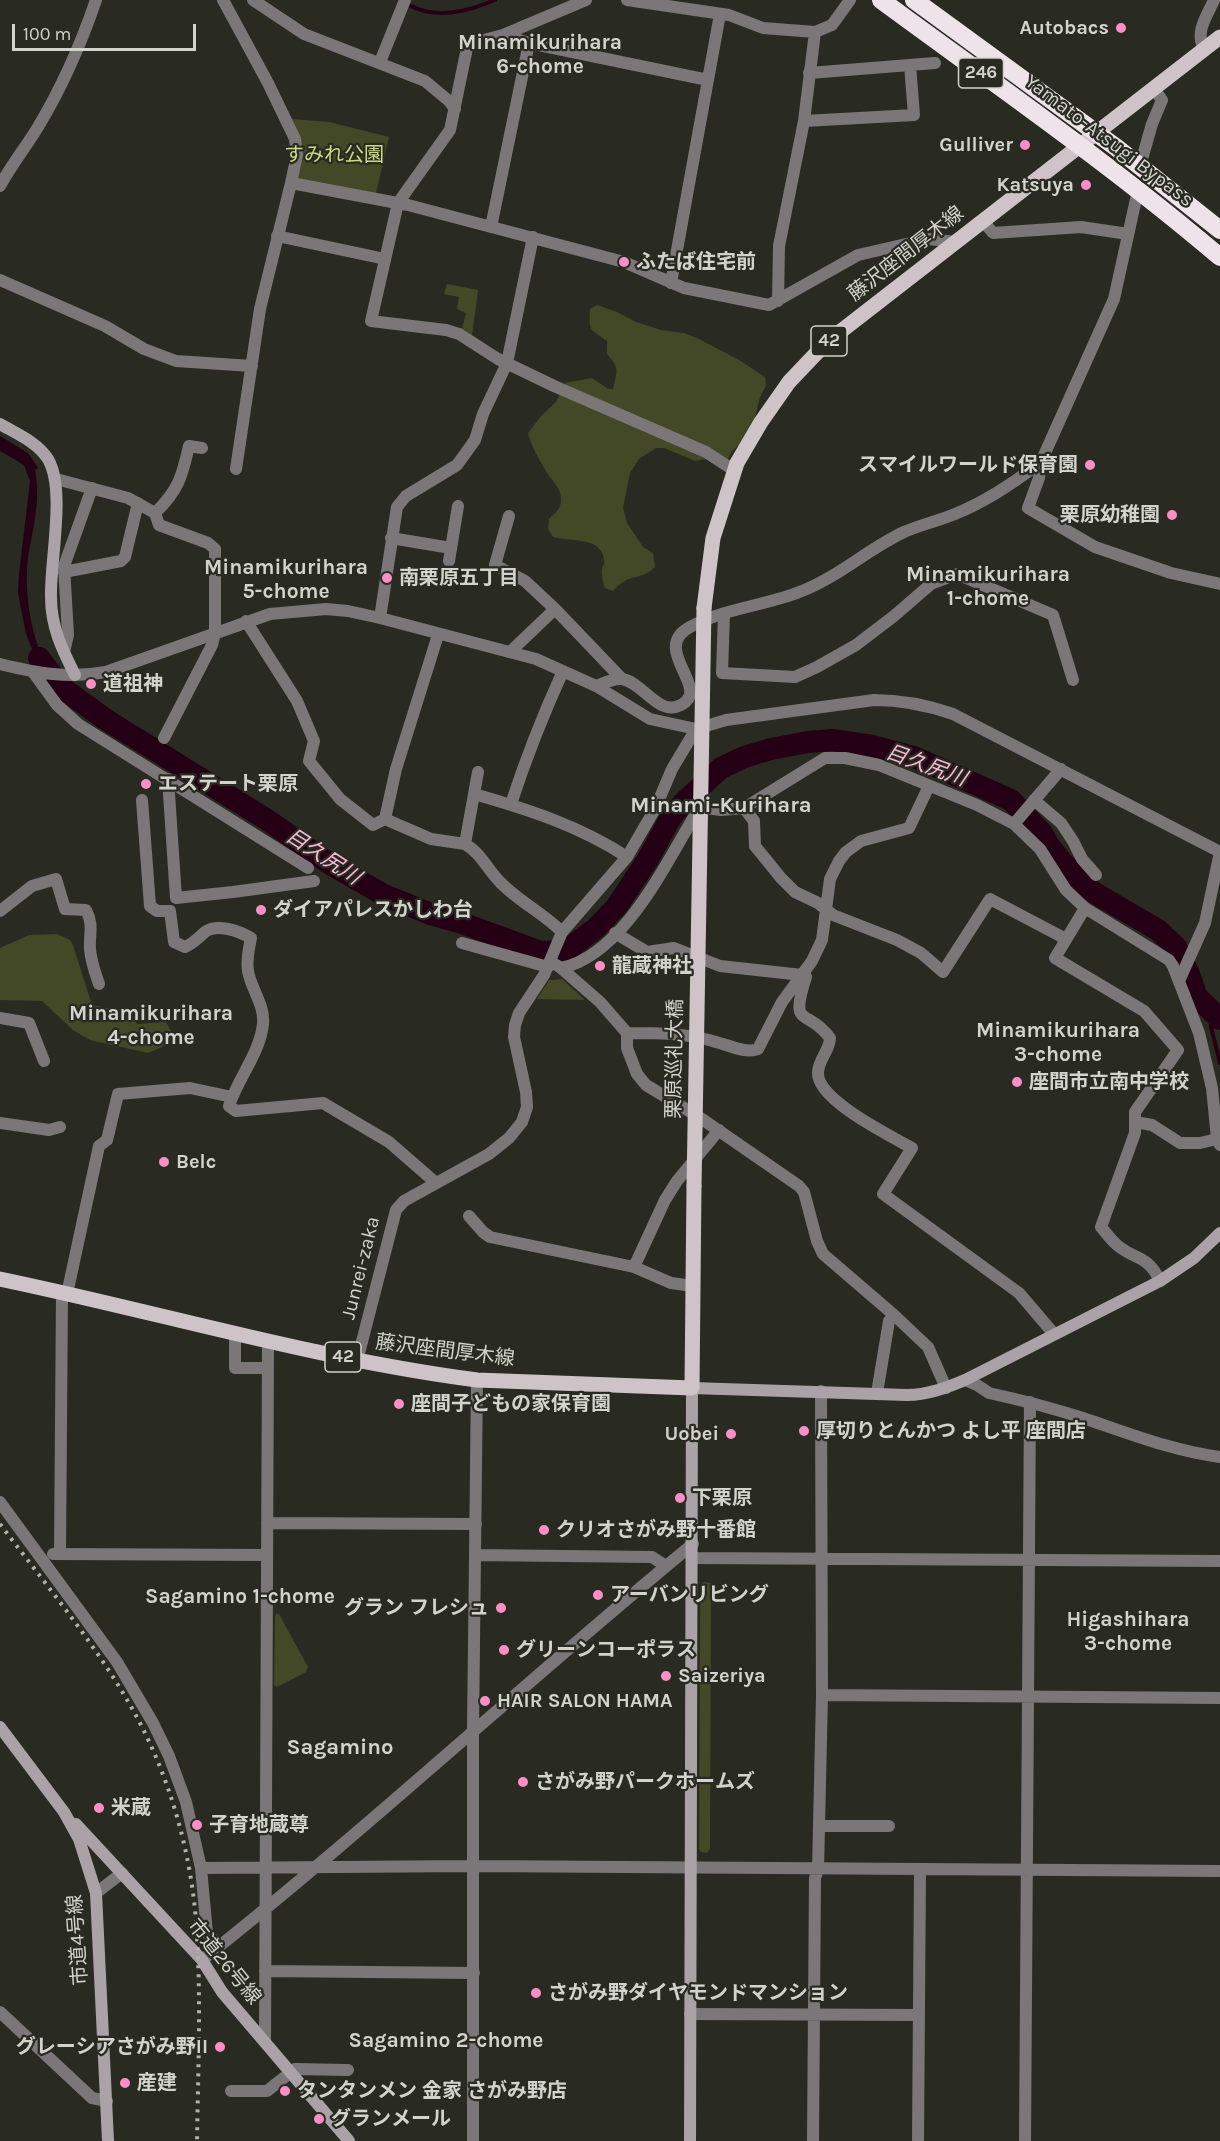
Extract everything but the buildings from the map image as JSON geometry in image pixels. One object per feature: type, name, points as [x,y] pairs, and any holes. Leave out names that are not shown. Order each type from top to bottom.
[{"type":"highway","name":"Yamato-Atsugi Bypass","points":[[881,0],[1138,190],[1220,257]]},
{"type":"highway","name":"Yamato-Atsugi Bypass","points":[[914,0],[1098,134],[1220,230]]},
{"type":"main road","name":"藤沢座間厚木線","points":[[704,608],[713,538],[735,471],[761,422],[797,372],[827,342],[1098,134],[1220,37]]},
{"type":"main road","name":"栗原巡礼大橋","points":[[693,1286],[704,608]]},
{"type":"main road","name":"藤沢座間厚木線","points":[[0,1280],[357,1361],[477,1380],[692,1388]]},
{"type":"main road","name":"42","points":[[692,1388],[693,1286]]},
{"type":"street","points":[[0,186],[38,128],[62,83],[74,59],[96,0]]},
{"type":"street","points":[[223,0],[295,138],[297,155],[260,309],[236,469]]},
{"type":"street","points":[[253,0],[304,34],[424,81],[449,101],[455,109]]},
{"type":"street","points":[[586,0],[503,34],[472,43],[467,48],[450,130],[398,202],[371,321],[446,330],[459,334],[498,359],[706,452],[735,471]]},
{"type":"street","points":[[627,0],[729,15],[763,28],[815,32],[832,25],[850,0]]},
{"type":"street","points":[[1204,50],[1199,40],[1200,32],[1214,0]]},
{"type":"street","points":[[380,62],[404,2]]},
{"type":"street","points":[[671,282],[720,14]]},
{"type":"street","points":[[778,301],[779,246],[804,121],[815,32]]},
{"type":"street","points":[[503,34],[529,43],[708,80]]},
{"type":"street","points":[[491,226],[529,43]]},
{"type":"street","points":[[809,73],[935,63]]},
{"type":"street","points":[[804,121],[914,115],[910,65]]},
{"type":"street","points":[[1140,166],[1152,124],[1162,100],[1154,89]]},
{"type":"street","points":[[291,183],[398,202],[624,261],[671,282],[702,292],[769,305],[858,255],[928,239],[957,242]]},
{"type":"street","points":[[1138,190],[1114,299],[1041,462],[1039,478],[1028,508],[1095,547],[1171,573],[1220,584]]},
{"type":"street","points":[[983,221],[993,232],[1081,227],[1128,234]]},
{"type":"street","points":[[277,236],[385,259]]},
{"type":"street","points":[[380,618],[397,507],[418,488],[449,471],[467,454],[475,440],[487,404],[507,363],[532,237]]},
{"type":"street","points":[[0,280],[105,326],[144,349],[176,362],[252,366]]},
{"type":"street","points":[[0,424],[39,449],[48,459],[56,479],[51,597],[56,632],[73,675]]},
{"type":"street","points":[[155,513],[177,489],[189,446],[202,448]]},
{"type":"street","points":[[509,516],[495,565],[525,581],[622,679],[639,687],[663,706],[679,706],[688,700],[691,693],[675,655],[679,637],[688,628],[736,609],[781,599],[805,590],[903,532],[957,513],[1017,480],[1041,462]]},
{"type":"street","points":[[56,479],[128,498],[155,513],[159,525],[208,543],[215,549],[215,633],[212,645],[164,738]]},
{"type":"street","points":[[64,652],[68,635],[64,572],[92,488]]},
{"type":"street","points":[[64,572],[121,561],[125,557],[138,503]]},
{"type":"street","points":[[392,538],[450,555],[458,506]]},
{"type":"street","points":[[724,614],[722,673],[795,677],[856,645],[932,584],[957,574],[1053,615],[1073,680]]},
{"type":"street","points":[[0,664],[35,673],[73,675],[106,672],[270,614],[326,609],[380,618],[536,659],[596,686],[650,719],[696,729],[726,720],[874,700],[892,700],[930,706],[953,714],[1220,852],[1208,911],[1180,978]]},
{"type":"street","points":[[510,652],[555,609]]},
{"type":"street","points":[[246,621],[297,701],[314,741],[309,761],[340,799],[373,825],[385,819]]},
{"type":"street","points":[[385,819],[396,769],[426,681],[438,635]]},
{"type":"street","points":[[511,804],[544,712],[563,671]]},
{"type":"street","points":[[35,673],[57,705],[78,724],[308,868]]},
{"type":"street","points":[[596,686],[622,679]]},
{"type":"street","points":[[622,702],[639,687]]},
{"type":"street","points":[[385,819],[431,839],[465,843],[483,858],[498,880],[513,894],[548,918],[560,936],[627,857],[655,809],[672,769],[696,729]]},
{"type":"street","points":[[462,943],[551,966],[576,965],[599,951],[651,890],[700,807],[721,810],[744,808],[825,758],[879,765],[1015,822],[1040,849],[1066,890],[1085,908],[1169,960],[1180,978],[1199,1033],[1209,1077],[1218,1142],[1180,1143],[1152,1125],[1135,1122]]},
{"type":"street","points":[[1015,822],[1061,769]]},
{"type":"street","points":[[465,843],[478,772]]},
{"type":"street","points":[[168,779],[176,898],[314,881]]},
{"type":"street","points":[[627,1033],[674,1033],[753,1051],[761,1045],[782,1002],[812,962],[822,940],[833,870],[846,852],[861,841],[909,828],[929,786]]},
{"type":"street","points":[[474,794],[511,804],[577,829],[627,857]]},
{"type":"street","points":[[142,800],[150,906],[157,911],[170,911],[174,942],[185,947],[196,942],[202,934],[212,928],[240,932],[251,938],[248,972],[262,1012],[263,1023],[260,1041],[229,1106],[236,1111],[323,1103],[389,1142],[436,1183]]},
{"type":"street","points":[[1033,801],[1061,823],[1082,859],[1096,875]]},
{"type":"street","points":[[744,808],[754,821],[756,846],[795,892],[818,903],[833,915],[897,940],[921,953],[943,972],[990,899],[1066,939]]},
{"type":"street","points":[[0,911],[32,886],[56,879],[64,909],[86,910],[91,920],[90,947],[92,963],[99,984]]},
{"type":"street","points":[[1085,908],[1055,958],[1144,1011],[1178,1050],[1135,1112],[1135,1133],[1101,1227],[1116,1245],[1154,1268],[1160,1281]]},
{"type":"street","points":[[615,933],[647,952],[674,948],[720,966],[806,977],[798,1001],[801,1014],[806,1020],[822,1029],[830,1038],[830,1043],[818,1068],[817,1075],[820,1082],[842,1107],[912,1148],[883,1194],[1019,1293],[1054,1334]]},
{"type":"street","name":"Junrei-zaka","points":[[357,1361],[396,1210],[404,1201],[489,1154],[509,1138],[522,1122],[527,1111],[527,1100],[515,1045],[515,1025],[519,1013],[551,966],[560,936]]},
{"type":"street","points":[[551,966],[600,1002],[627,1033],[627,1048],[637,1074],[646,1085],[719,1130],[799,1186],[804,1192],[817,1241],[823,1254],[928,1347],[946,1388]]},
{"type":"street","points":[[0,1018],[29,1023],[44,1061]]},
{"type":"street","points":[[60,1554],[65,1293],[99,1146],[107,1140],[118,1094],[190,1088],[232,1097]]},
{"type":"street","points":[[0,1123],[50,1130],[60,1127]]},
{"type":"street","points":[[634,1267],[665,1200],[677,1181],[719,1130]]},
{"type":"street","points":[[469,1216],[490,1237],[634,1267],[671,1283],[693,1286]]},
{"type":"street","points":[[690,2141],[692,1388],[917,1395],[946,1388],[1160,1281],[1194,1258],[1219,1235]]},
{"type":"street","points":[[877,1393],[889,1321],[894,1315]]},
{"type":"street","points":[[235,1333],[235,1368],[268,1368]]},
{"type":"street","points":[[265,2042],[268,1341]]},
{"type":"street","points":[[473,2141],[473,1730],[477,1380]]},
{"type":"street","points":[[965,1380],[989,1393],[1030,1402],[1160,1444],[1193,1453],[1220,1457]]},
{"type":"street","points":[[813,2141],[815,1878],[818,1870],[822,1695],[821,1392]]},
{"type":"street","points":[[1025,2141],[1030,1402]]},
{"type":"street","points":[[0,1502],[117,1662],[169,1755],[186,1802],[201,1868],[207,1933],[219,1946]]},
{"type":"street","points":[[267,1523],[476,1524]]},
{"type":"street","points":[[202,1960],[317,1867],[473,1730],[693,1544]]},
{"type":"street","points":[[40,1555],[267,1555]]},
{"type":"street","points":[[475,1555],[652,1557],[666,1566]]},
{"type":"street","points":[[692,1558],[1220,1561]]},
{"type":"street","points":[[822,1695],[1220,1698]]},
{"type":"street","name":"市道4号線","points":[[0,1727],[64,1812],[79,1839],[96,1893],[108,2141]]},
{"type":"street","name":"市道26号線","points":[[64,1812],[202,1960],[222,1992],[349,2141]]},
{"type":"street","points":[[819,1826],[889,1826]]},
{"type":"street","points":[[201,1868],[474,1866],[1220,1871]]},
{"type":"street","points":[[918,2141],[920,1870]]},
{"type":"street","points":[[96,1893],[122,1873]]},
{"type":"street","points":[[266,1971],[474,1973]]},
{"type":"street","points":[[0,2012],[92,2098],[107,2101]]},
{"type":"street","points":[[690,2014],[919,2015]]},
{"type":"street","points":[[231,2091],[267,2091],[295,2068],[348,2070]]},
{"type":"green space","name":"すみれ公園","points":[[292,119],[329,122],[389,137],[376,193],[298,180]]},
{"type":"green space","points":[[447,284],[478,290],[472,336],[462,329],[466,313],[457,309],[459,297],[444,294]]},
{"type":"green space","points":[[597,305],[636,322],[661,330],[684,333],[699,339],[741,361],[765,377],[766,386],[760,397],[754,421],[743,441],[732,451],[728,459],[722,461],[711,458],[695,461],[664,448],[656,448],[639,459],[630,473],[623,508],[627,523],[643,547],[653,553],[655,567],[645,574],[624,581],[613,591],[605,588],[602,574],[604,560],[598,547],[584,541],[553,537],[548,529],[549,519],[560,506],[561,496],[531,443],[528,433],[556,402],[565,383],[592,378],[608,389],[613,389],[616,370],[607,354],[607,341],[590,327],[590,309]]},
{"type":"green space","points":[[57,934],[70,940],[73,945],[92,1005],[131,1013],[137,1024],[166,1022],[171,1031],[171,1043],[148,1053],[90,1040],[73,1030],[42,1001],[0,1000],[0,948],[29,935]]},
{"type":"green space","points":[[562,979],[585,1000],[537,999],[549,980]]},
{"type":"green space","points":[[711,1583],[710,1849],[707,1853],[699,1849],[700,1618],[701,1584]]},
{"type":"green space","points":[[277,1613],[308,1667],[306,1672],[277,1687],[274,1685],[275,1616]]},
{"type":"shaded area","points":[[0,436],[28,453],[38,468],[35,470],[37,503],[27,570],[28,597],[32,626],[40,652],[50,668],[65,683],[47,681],[26,634],[18,593],[30,481],[24,465],[0,451]]},
{"type":"waterway","points":[[407,4],[418,9],[440,13],[462,11],[495,0]]},
{"type":"waterway","name":"目久尻川","points":[[39,658],[61,687],[105,719],[269,821],[330,864],[384,895],[433,915],[462,923],[541,952],[566,951],[596,928],[617,906],[648,859],[671,817],[721,768],[744,757],[771,749],[832,740],[873,746],[914,757],[1011,800],[1042,833],[1062,862],[1093,892],[1158,930],[1176,947],[1197,997],[1220,1019]]},
{"type":"waterway","points":[[1210,1011],[1211,1027],[1220,1063]]},
{"type":"railway","points":[[0,1524],[112,1675],[141,1725],[166,1782],[176,1812],[190,1874],[197,1936],[199,2013],[197,2141]]},
{"type":"place","name":"Autobacs","points":[[1121,28]]},
{"type":"place","name":"Gulliver","points":[[1025,145]]},
{"type":"place","name":"Katsuya","points":[[1086,185]]},
{"type":"place","name":"ふたば住宅前","points":[[624,262]]},
{"type":"place","name":"スマイルワールド保育園","points":[[1090,465]]},
{"type":"place","name":"栗原幼稚園","points":[[1172,515]]},
{"type":"place","name":"南栗原五丁目","points":[[387,578]]},
{"type":"place","name":"道祖神","points":[[91,684]]},
{"type":"place","name":"エステート栗原","points":[[146,784]]},
{"type":"place","name":"ダイアパレスかしわ台","points":[[261,910]]},
{"type":"place","name":"龍蔵神社","points":[[600,966]]},
{"type":"place","name":"座間市立南中学校","points":[[1017,1082]]},
{"type":"place","name":"Belc","points":[[164,1162]]},
{"type":"place","name":"座間子どもの家保育園","points":[[399,1404]]},
{"type":"place","name":"厚切りとんかつ よし平 座間店","points":[[804,1431]]},
{"type":"place","name":"Uobei","points":[[731,1434]]},
{"type":"place","name":"下栗原","points":[[680,1498]]},
{"type":"place","name":"クリオさがみ野十番館","points":[[544,1530]]},
{"type":"place","name":"アーバンリビング","points":[[598,1595]]},
{"type":"place","name":"グラン フレシュ","points":[[501,1608]]},
{"type":"place","name":"グリーンコーポラス","points":[[504,1650]]},
{"type":"place","name":"Saizeriya","points":[[666,1676]]},
{"type":"place","name":"HAIR SALON HAMA","points":[[485,1701]]},
{"type":"place","name":"さがみ野パークホームズ","points":[[523,1782]]},
{"type":"place","name":"米蔵","points":[[99,1808]]},
{"type":"place","name":"子育地蔵尊","points":[[197,1825]]},
{"type":"place","name":"さがみ野ダイヤモンドマンション","points":[[536,1993]]},
{"type":"place","name":"グレーシアさがみ野II","points":[[220,2047]]},
{"type":"place","name":"産建","points":[[125,2083]]},
{"type":"place","name":"タンタンメン 金家 さがみ野店","points":[[285,2091]]},
{"type":"place","name":"グランメール","points":[[319,2119]]},
{"type":"district","name":"Minamikurihara 6-chome","points":[[540,55]]},
{"type":"district","name":"Minamikurihara 5-chome","points":[[286,580]]},
{"type":"district","name":"Minamikurihara 1-chome","points":[[988,587]]},
{"type":"district","name":"Minami-Kurihara","points":[[721,806]]},
{"type":"district","name":"Minamikurihara 4-chome","points":[[151,1026]]},
{"type":"district","name":"Minamikurihara 3-chome","points":[[1058,1043]]},
{"type":"district","name":"Sagamino 1-chome","points":[[240,1597]]},
{"type":"district","name":"Higashihara 3-chome","points":[[1128,1632]]},
{"type":"district","name":"Sagamino","points":[[340,1748]]},
{"type":"district","name":"Sagamino 2-chome","points":[[446,2041]]}]
